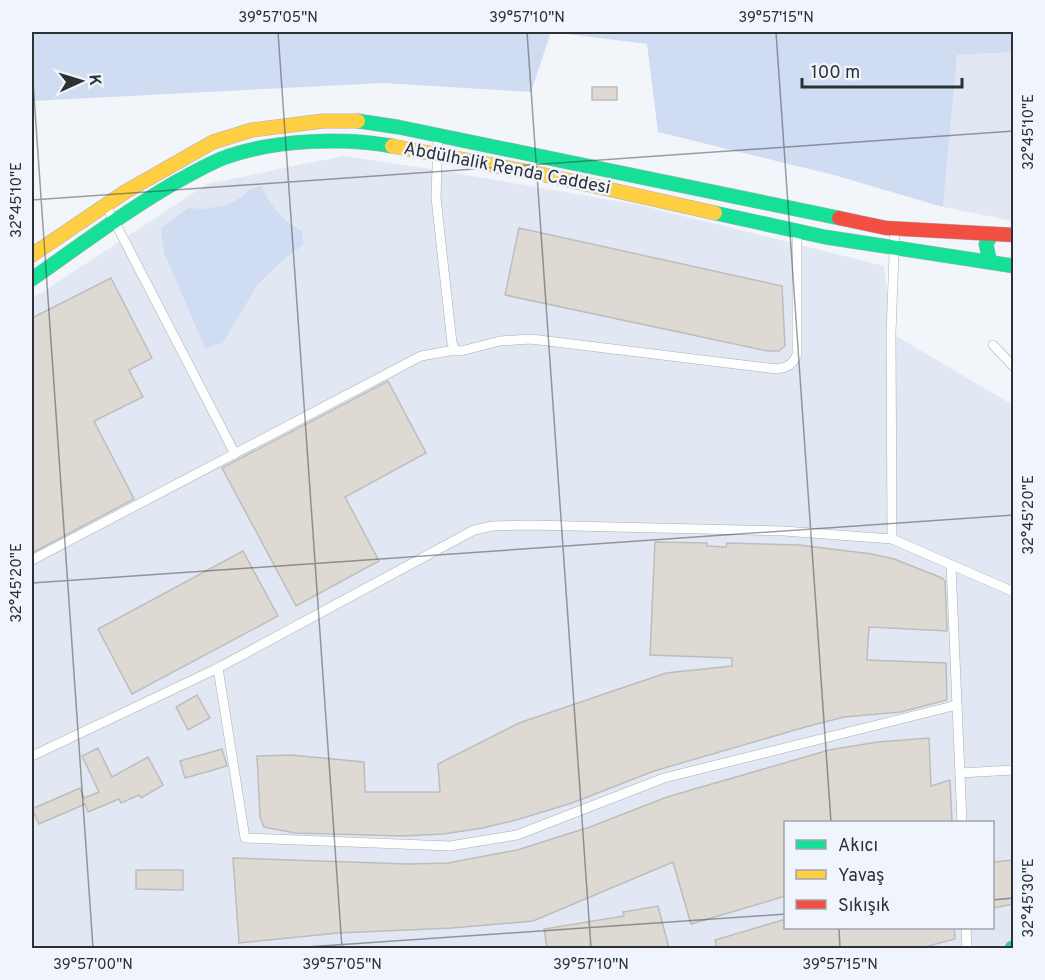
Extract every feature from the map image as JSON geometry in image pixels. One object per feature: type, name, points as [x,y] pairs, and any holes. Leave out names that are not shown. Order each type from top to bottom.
[{"type":"main road","name":"Abdülhalik Renda Caddesi","points":[[32,255],[106,205],[213,142],[252,130],[323,121],[354,121],[438,136],[795,211],[895,228],[1014,235]]},
{"type":"main road","name":"Abdülhalik Renda Caddesi","points":[[32,279],[147,199],[229,156],[280,145],[341,140],[374,143],[545,175],[797,231],[895,249],[1014,266]]},
{"type":"main road","points":[[990,262],[985,249],[988,238],[992,234]]},
{"type":"street","points":[[438,136],[436,198],[452,344],[455,350]]},
{"type":"street","points":[[106,205],[235,454]]},
{"type":"street","points":[[892,539],[891,333],[895,228]]},
{"type":"street","points":[[32,560],[421,356],[461,351],[500,341],[531,339],[777,369],[787,367],[793,363],[797,355],[797,231]]},
{"type":"street","points":[[993,345],[1014,367]]},
{"type":"street","points":[[32,756],[218,668],[474,530],[493,526],[784,531],[892,539],[1014,591]]},
{"type":"street","points":[[951,565],[962,821]]},
{"type":"street","points":[[218,668],[245,838],[450,846],[517,835],[664,778],[957,705]]},
{"type":"street","points":[[960,773],[1014,770]]},
{"type":"street","points":[[966,929],[967,948]]},
{"type":"shaded area","points":[[32,32],[551,32],[531,92],[383,83],[32,101]]},
{"type":"shaded area","points":[[551,32],[1013,32],[1014,52],[957,55],[943,207],[834,175],[658,132],[647,44]]},
{"type":"shaded area","points":[[1013,52],[1013,221],[943,207],[957,55]]},
{"type":"shaded area","points":[[343,156],[639,205],[884,266],[891,333],[1013,405],[1013,948],[32,948],[32,299],[207,184]]},
{"type":"shaded area","points":[[261,186],[277,212],[302,231],[303,245],[284,259],[258,284],[223,343],[205,348],[164,253],[161,228],[188,208],[204,209],[228,205],[248,190]]},
{"type":"building","points":[[592,87],[617,87],[617,100],[592,100]]},
{"type":"building","points":[[519,228],[782,286],[785,346],[779,351],[768,351],[505,295]]},
{"type":"building","points":[[111,278],[152,358],[129,370],[143,397],[94,421],[134,499],[32,553],[32,318]]},
{"type":"building","points":[[388,381],[426,453],[345,497],[379,561],[296,606],[222,468]]},
{"type":"building","points":[[655,542],[707,543],[707,546],[726,547],[727,543],[799,545],[872,554],[894,559],[942,578],[945,581],[947,631],[869,627],[867,660],[946,663],[947,700],[901,712],[844,717],[809,726],[654,771],[572,803],[483,828],[443,834],[403,836],[295,833],[264,827],[260,817],[257,756],[291,755],[364,762],[365,792],[440,792],[438,764],[519,723],[666,673],[732,666],[732,658],[650,655]]},
{"type":"building","points":[[243,551],[278,616],[132,694],[98,629]]},
{"type":"building","points":[[197,695],[210,718],[188,730],[176,707]]},
{"type":"building","points":[[929,738],[931,786],[950,780],[952,821],[784,821],[784,897],[691,924],[673,862],[533,921],[452,928],[338,933],[239,943],[233,858],[408,864],[448,863],[517,850],[590,827],[667,797],[829,750],[877,742]]},
{"type":"building","points":[[98,748],[112,777],[148,757],[163,785],[141,798],[139,795],[121,803],[119,799],[88,812],[85,804],[39,824],[32,809],[80,788],[84,798],[99,792],[82,756]]},
{"type":"building","points":[[222,749],[227,766],[185,778],[180,761]]},
{"type":"building","points":[[1014,860],[1014,904],[994,908],[994,862]]},
{"type":"building","points":[[136,870],[183,870],[183,890],[136,889]]},
{"type":"building","points":[[658,906],[669,948],[547,948],[544,929],[624,916],[623,912]]},
{"type":"building","points":[[784,920],[784,929],[954,929],[955,939],[921,948],[717,948],[715,940]]},
{"type":"traffic: fast","points":[[358,121],[398,127],[839,218]]},
{"type":"traffic: fast","points":[[32,279],[139,205],[222,158],[288,143],[331,141],[392,146]]},
{"type":"traffic: fast","points":[[715,213],[825,237],[1014,266]]},
{"type":"traffic: fast","points":[[990,262],[986,244],[992,234]]},
{"type":"traffic: slow","points":[[32,255],[125,192],[213,142],[252,130],[323,121],[358,121]]},
{"type":"traffic: slow","points":[[392,146],[545,175],[715,213]]},
{"type":"traffic: jam","points":[[839,218],[886,228],[1014,235]]}]
